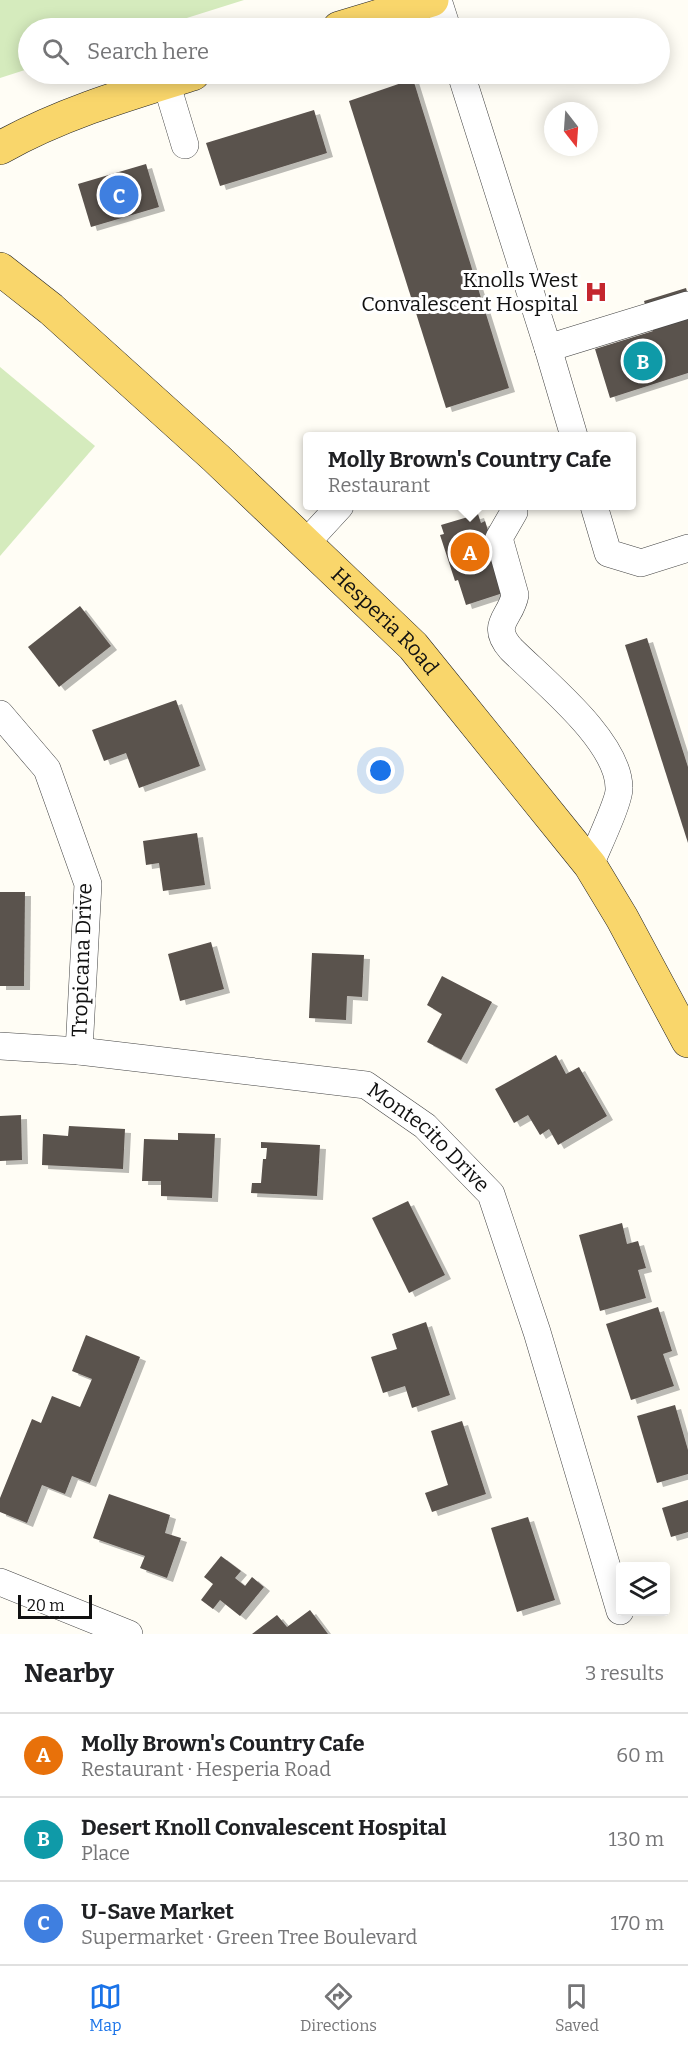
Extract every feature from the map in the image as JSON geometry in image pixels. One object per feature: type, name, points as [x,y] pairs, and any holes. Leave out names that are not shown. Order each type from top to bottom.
[{"type":"main road","points":[[372,18],[432,0]]},
{"type":"main road","points":[[0,148],[28,132],[162,84]]},
{"type":"main road","name":"Hesperia Road","points":[[0,269],[51,309],[216,458],[413,646],[590,865],[622,918],[688,1041]]},
{"type":"street","points":[[438,0],[444,18]]},
{"type":"street","points":[[180,84],[185,145]]},
{"type":"street","points":[[464,84],[573,432]]},
{"type":"street","points":[[548,348],[688,304]]},
{"type":"street","points":[[306,543],[336,510]]},
{"type":"street","points":[[595,510],[608,553],[641,563],[688,548]]},
{"type":"street","points":[[514,512],[499,538],[515,595],[514,601],[502,620],[501,631],[506,644],[578,715],[606,747],[617,769],[620,790],[590,865]]},
{"type":"street","name":"Tropicana Drive","points":[[0,714],[47,768],[88,884],[79,1051]]},
{"type":"street","name":"Montecito Drive","points":[[0,1046],[79,1051],[366,1085],[425,1126],[491,1194],[537,1332],[616,1594]]},
{"type":"street","points":[[0,1582],[129,1634]]},
{"type":"street","name":"Montecito Drive","points":[[622,1616],[627,1634]]},
{"type":"green space","points":[[0,0],[244,0],[187,18],[18,18],[18,72],[0,78]]},
{"type":"green space","points":[[0,367],[95,446],[0,556]]},
{"type":"building","points":[[398,84],[415,84],[509,388],[446,408],[349,101]]},
{"type":"building","points":[[314,110],[327,153],[220,186],[206,143]]},
{"type":"building","points":[[146,164],[159,207],[91,227],[78,184]]},
{"type":"building","points":[[686,288],[688,295],[688,373],[610,398],[595,349],[653,331],[644,301]]},
{"type":"building","points":[[478,514],[481,523],[485,521],[500,568],[503,593],[466,605],[458,580],[455,581],[440,535],[444,534],[441,525]]},
{"type":"building","points":[[80,606],[111,646],[59,687],[28,647]]},
{"type":"building","points":[[647,638],[688,767],[688,843],[625,645]]},
{"type":"building","points":[[176,700],[200,766],[139,788],[126,753],[104,761],[92,730]]},
{"type":"building","points":[[197,833],[205,885],[163,891],[159,863],[146,865],[143,841]]},
{"type":"building","points":[[0,892],[25,892],[24,986],[0,986]]},
{"type":"building","points":[[211,942],[224,989],[180,1001],[168,954]]},
{"type":"building","points":[[312,953],[364,955],[362,997],[347,996],[346,1020],[309,1018]]},
{"type":"building","points":[[442,976],[492,1002],[461,1060],[427,1042],[442,1014],[427,1005]]},
{"type":"building","points":[[556,1055],[566,1074],[579,1067],[607,1116],[558,1145],[549,1129],[540,1135],[528,1115],[514,1123],[495,1089]]},
{"type":"building","points":[[21,1115],[22,1160],[0,1161],[0,1116]]},
{"type":"building","points":[[69,1126],[125,1129],[123,1169],[42,1165],[43,1134],[68,1136]]},
{"type":"building","points":[[178,1133],[215,1134],[212,1198],[161,1196],[161,1181],[142,1181],[144,1139],[178,1140]]},
{"type":"building","points":[[261,1142],[320,1145],[317,1196],[251,1193],[252,1183],[261,1183],[263,1159],[266,1159],[267,1148],[261,1148]]},
{"type":"building","points":[[408,1201],[445,1275],[409,1293],[372,1218]]},
{"type":"building","points":[[622,1223],[627,1244],[638,1241],[646,1268],[638,1270],[646,1298],[600,1311],[579,1235]]},
{"type":"building","points":[[658,1307],[672,1351],[663,1354],[674,1386],[631,1400],[606,1324]]},
{"type":"building","points":[[426,1322],[450,1395],[412,1408],[405,1386],[383,1393],[371,1357],[397,1349],[392,1334]]},
{"type":"building","points":[[86,1335],[140,1357],[90,1483],[72,1476],[65,1494],[42,1485],[27,1523],[0,1512],[0,1498],[32,1419],[41,1423],[52,1396],[80,1407],[92,1379],[72,1371]]},
{"type":"building","points":[[675,1405],[688,1450],[688,1474],[657,1483],[637,1416]]},
{"type":"building","points":[[462,1421],[486,1494],[432,1512],[425,1493],[448,1485],[431,1431]]},
{"type":"building","points":[[109,1494],[170,1515],[165,1533],[181,1538],[167,1578],[140,1568],[145,1556],[93,1538]]},
{"type":"building","points":[[688,1500],[688,1532],[671,1537],[662,1508]]},
{"type":"building","points":[[528,1517],[555,1600],[517,1612],[491,1528]]},
{"type":"building","points":[[221,1556],[241,1571],[235,1578],[245,1586],[252,1577],[264,1587],[240,1616],[220,1600],[213,1609],[201,1600],[213,1584],[204,1577]]},
{"type":"building","points":[[310,1610],[328,1634],[252,1634],[277,1615],[287,1627]]},
{"type":"place","name":"U-Save Market","points":[[119,195]]},
{"type":"place","name":"Knolls West Convalescent Hospital","points":[[596,292]]},
{"type":"place","name":"Desert Knoll Convalescent Hospital","points":[[643,361]]},
{"type":"place","name":"Molly Brown's Country Cafe","points":[[470,552]]}]
